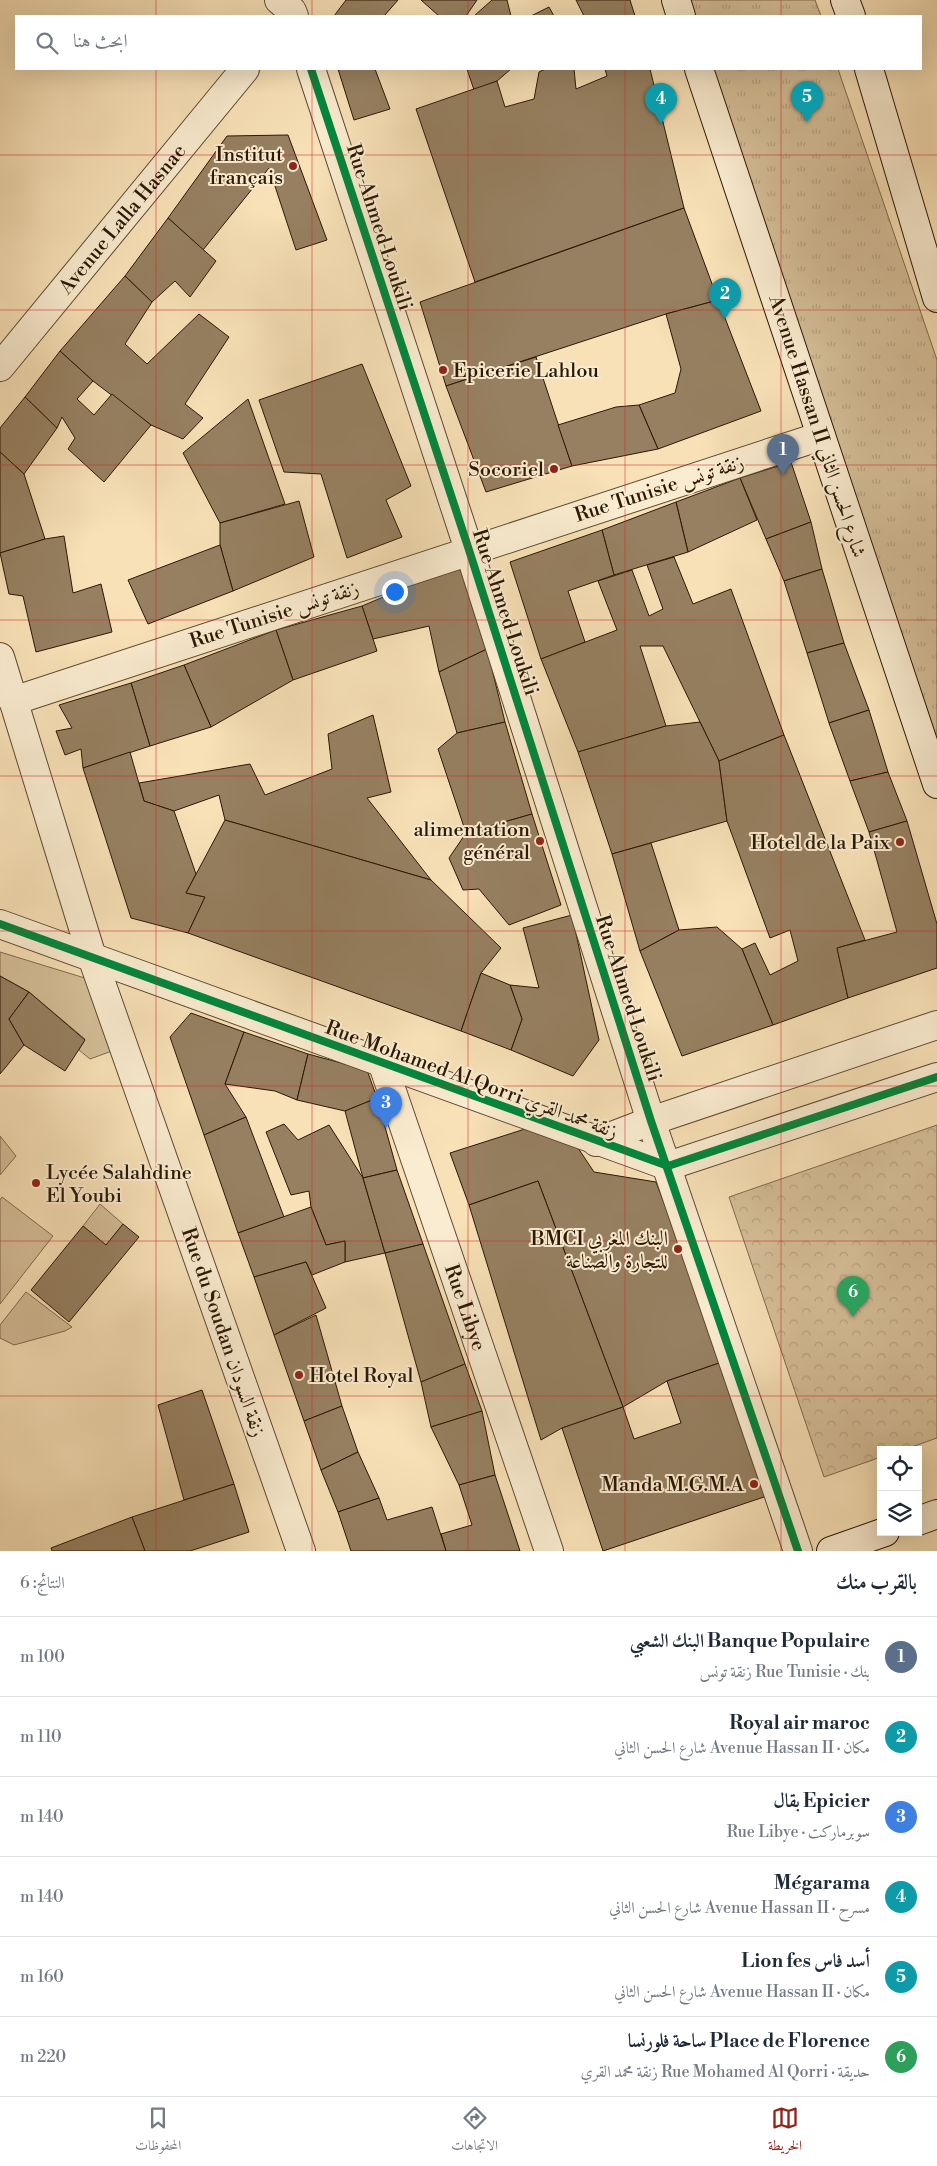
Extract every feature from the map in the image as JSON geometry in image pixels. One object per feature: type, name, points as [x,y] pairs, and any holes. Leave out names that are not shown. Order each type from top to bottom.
[{"type":"street","points":[[676,0],[681,15]]},
{"type":"street","points":[[845,0],[851,15]]},
{"type":"street","name":"Avenue Lalla Hasnae","points":[[0,367],[243,70]]},
{"type":"street","name":"Rue Ahmed Loukili","points":[[311,70],[469,550],[651,1121],[668,1166],[798,1551]]},
{"type":"street","name":"Avenue Hassan II شارع الحسن الثاني","points":[[699,70],[937,784]]},
{"type":"street","points":[[869,70],[937,298]]},
{"type":"street","name":"Rue Tunisie زنقة تونس","points":[[13,701],[821,436]]},
{"type":"street","name":"Rue du Soudan زنقة السودان","points":[[0,657],[92,957],[298,1550]]},
{"type":"street","name":"Rue Mohamed Al Qorri زنقة محمد القري","points":[[0,924],[383,1065],[668,1166]]},
{"type":"street","name":"Rue Mohamed Al Qorri زنقة محمد القري","points":[[596,1142],[651,1121],[937,1025]]},
{"type":"street","name":"Rue Libye","points":[[383,1065],[549,1551]]},
{"type":"street","points":[[668,1166],[937,1077]]},
{"type":"street","points":[[922,1520],[937,1514]]},
{"type":"street","points":[[831,1551],[877,1535]]},
{"type":"green space","points":[[680,0],[815,0],[821,15],[685,15]]},
{"type":"green space","points":[[702,70],[838,70],[937,360],[937,782]]},
{"type":"green space","points":[[0,952],[88,979],[112,1051],[90,1059],[79,1050],[85,1039],[29,992],[0,976]]},
{"type":"green space","points":[[937,1125],[937,1438],[914,1446],[877,1446],[877,1458],[824,1477],[729,1197]]},
{"type":"green space","points":[[0,1136],[16,1156],[0,1175]]},
{"type":"green space","points":[[2,1197],[53,1236],[0,1304],[0,1200]]},
{"type":"green space","points":[[100,1204],[123,1224],[106,1245],[83,1226]]},
{"type":"green space","points":[[26,1292],[72,1327],[65,1331],[14,1345],[0,1338],[0,1325]]},
{"type":"building","points":[[346,0],[398,0],[385,15],[335,15]]},
{"type":"building","points":[[421,0],[477,0],[467,15],[438,15]]},
{"type":"building","points":[[492,0],[507,0],[511,15],[475,15]]},
{"type":"building","points":[[576,0],[630,0],[635,15],[584,15]]},
{"type":"building","points":[[549,7],[553,15],[533,15]]},
{"type":"building","points":[[338,70],[375,70],[390,109],[354,120]]},
{"type":"building","points":[[467,70],[510,70],[497,81],[474,90]]},
{"type":"building","points":[[543,70],[574,70],[576,89],[607,76],[605,70],[650,70],[684,208],[475,282],[416,109],[497,81],[505,107],[534,99],[539,72]]},
{"type":"building","points":[[288,135],[327,240],[296,250],[269,168],[203,250],[168,218],[227,136]]},
{"type":"building","points":[[684,208],[718,300],[666,314],[446,386],[420,302]]},
{"type":"building","points":[[168,218],[216,261],[190,297],[175,281],[152,302],[125,276]]},
{"type":"building","points":[[125,276],[152,302],[125,344],[147,364],[199,314],[229,337],[185,404],[203,418],[183,439],[151,425],[93,381],[60,351]]},
{"type":"building","points":[[718,300],[761,411],[658,449],[639,405],[675,393],[681,369],[666,314]]},
{"type":"building","points":[[60,351],[93,381],[77,399],[94,415],[112,394],[151,425],[104,482],[68,449],[75,438],[62,417],[57,428],[25,397]]},
{"type":"building","points":[[536,357],[572,466],[486,492],[446,386]]},
{"type":"building","points":[[362,364],[411,486],[386,500],[402,537],[347,558],[321,474],[284,472],[259,400]]},
{"type":"building","points":[[25,397],[57,428],[24,474],[0,452],[0,428]]},
{"type":"building","points":[[248,399],[285,504],[220,523],[183,453]]},
{"type":"building","points":[[639,405],[658,449],[572,466],[558,425],[616,407]]},
{"type":"building","points":[[0,452],[24,474],[45,539],[0,553]]},
{"type":"building","points":[[791,462],[811,522],[766,539],[740,478]]},
{"type":"building","points":[[740,478],[757,520],[688,552],[676,502]]},
{"type":"building","points":[[299,501],[314,557],[233,591],[220,545],[220,523]]},
{"type":"building","points":[[676,502],[688,552],[614,575],[602,530]]},
{"type":"building","points":[[811,522],[822,569],[784,581],[766,539]]},
{"type":"building","points":[[602,530],[614,575],[568,591],[585,642],[541,659],[510,562]]},
{"type":"building","points":[[64,536],[73,593],[101,584],[112,632],[36,652],[23,596],[9,594],[0,553],[45,539]]},
{"type":"building","points":[[220,545],[233,591],[148,624],[128,580]]},
{"type":"building","points":[[674,557],[693,604],[731,589],[784,735],[719,761],[663,646],[640,646],[666,726],[578,752],[541,659],[617,630],[598,581],[632,570],[649,616],[663,609],[647,565]]},
{"type":"building","points":[[459,565],[487,649],[439,672],[429,626],[373,639],[362,606]]},
{"type":"building","points":[[822,569],[844,643],[807,653],[784,581]]},
{"type":"building","points":[[362,606],[377,651],[293,680],[276,630]]},
{"type":"building","points":[[276,630],[293,680],[211,727],[184,665]]},
{"type":"building","points":[[844,643],[869,710],[829,723],[807,653]]},
{"type":"building","points":[[487,649],[505,722],[457,733],[439,672]]},
{"type":"building","points":[[184,665],[211,727],[150,746],[131,683]]},
{"type":"building","points":[[131,683],[150,746],[83,768],[81,749],[65,755],[56,731],[72,728],[59,705]]},
{"type":"building","points":[[869,710],[888,772],[850,781],[829,723]]},
{"type":"building","points":[[373,715],[391,792],[367,798],[431,880],[225,820],[219,795],[174,811],[144,801],[139,783],[250,764],[265,795],[332,769],[328,734]]},
{"type":"building","points":[[505,722],[532,814],[466,833],[438,749],[457,733]]},
{"type":"building","points":[[700,722],[719,761],[727,821],[612,854],[578,752],[666,726]]},
{"type":"building","points":[[784,735],[865,940],[837,948],[848,998],[773,1025],[742,949],[755,943],[770,975],[798,961],[790,930],[770,938],[727,821],[719,761]]},
{"type":"building","points":[[130,752],[144,801],[174,811],[196,874],[186,893],[205,897],[188,933],[131,918],[83,768]]},
{"type":"building","points":[[888,772],[907,821],[869,832],[850,781]]},
{"type":"building","points":[[532,814],[561,905],[509,925],[479,889],[463,890],[449,858],[466,833]]},
{"type":"building","points":[[225,820],[431,880],[501,948],[481,973],[461,1031],[188,933],[205,897],[186,893]]},
{"type":"building","points":[[907,821],[937,924],[937,968],[848,998],[837,948],[897,932],[869,832]]},
{"type":"building","points":[[651,843],[679,930],[640,951],[612,854]]},
{"type":"building","points":[[572,915],[599,1040],[573,1076],[511,1050],[522,1019],[510,985],[539,988],[523,928]]},
{"type":"building","points":[[717,927],[742,949],[773,1025],[682,1056],[640,951],[679,930]]},
{"type":"building","points":[[481,973],[510,985],[522,1019],[511,1050],[461,1031]]},
{"type":"building","points":[[0,976],[29,992],[9,1019],[24,1045],[0,1074]]},
{"type":"building","points":[[29,992],[85,1040],[65,1071],[24,1045],[9,1019]]},
{"type":"building","points":[[191,1013],[244,1032],[225,1084],[246,1117],[204,1135],[170,1037]]},
{"type":"building","points":[[244,1032],[308,1054],[297,1100],[275,1091],[225,1084]]},
{"type":"building","points":[[308,1054],[367,1070],[377,1098],[345,1111],[297,1100]]},
{"type":"building","points":[[377,1098],[397,1170],[363,1178],[345,1111]]},
{"type":"building","points":[[246,1117],[284,1217],[238,1233],[204,1135]]},
{"type":"building","points":[[284,1124],[298,1140],[329,1125],[363,1178],[385,1253],[345,1262],[345,1241],[326,1245],[311,1207],[309,1191],[291,1195],[266,1132]]},
{"type":"building","points":[[525,1129],[578,1148],[594,1172],[656,1182],[725,1361],[667,1381],[623,1407],[538,1181],[469,1205],[450,1153]]},
{"type":"building","points":[[397,1170],[423,1244],[385,1253],[363,1178]]},
{"type":"building","points":[[538,1181],[623,1407],[562,1428],[541,1440],[469,1205]]},
{"type":"building","points":[[311,1207],[326,1245],[345,1241],[345,1262],[312,1275],[306,1262],[254,1277],[238,1233]]},
{"type":"building","points":[[123,1224],[139,1237],[69,1322],[31,1290],[83,1226],[106,1245]]},
{"type":"building","points":[[423,1244],[465,1364],[421,1382],[385,1253]]},
{"type":"building","points":[[306,1262],[326,1308],[274,1335],[254,1277]]},
{"type":"building","points":[[316,1315],[342,1406],[304,1421],[274,1335]]},
{"type":"building","points":[[725,1361],[770,1495],[603,1551],[562,1428],[623,1407],[634,1439],[681,1423],[667,1381]]},
{"type":"building","points":[[465,1364],[482,1411],[431,1427],[421,1382]]},
{"type":"building","points":[[202,1390],[234,1484],[184,1500],[158,1405]]},
{"type":"building","points":[[342,1406],[358,1452],[321,1470],[304,1421]]},
{"type":"building","points":[[482,1411],[495,1475],[459,1485],[431,1427]]},
{"type":"building","points":[[358,1452],[379,1498],[338,1512],[321,1470]]},
{"type":"building","points":[[495,1475],[520,1551],[446,1551],[441,1534],[472,1525],[459,1485]]},
{"type":"building","points":[[234,1484],[249,1532],[190,1551],[145,1551],[132,1517]]},
{"type":"building","points":[[379,1498],[387,1520],[432,1507],[446,1551],[351,1551],[338,1512]]},
{"type":"building","points":[[132,1517],[145,1551],[52,1551],[51,1548]]},
{"type":"cycle path","points":[[311,70],[469,550],[651,1121],[798,1551]]},
{"type":"cycle path","points":[[0,924],[668,1166],[937,1077]]},
{"type":"place","name":"أسد فاس Lion fes","points":[[807,122]]},
{"type":"place","name":"Mégarama","points":[[661,124]]},
{"type":"place","name":"Institut français","points":[[293,166]]},
{"type":"place","name":"Royal air maroc","points":[[725,319]]},
{"type":"place","name":"Epicerie Lahlou","points":[[443,370]]},
{"type":"place","name":"Socoriel","points":[[554,469]]},
{"type":"place","name":"Banque Populaire البنك الشعبي","points":[[783,475]]},
{"type":"place","name":"alimentation général","points":[[540,841]]},
{"type":"place","name":"Hotel de la Paix","points":[[900,842]]},
{"type":"place","name":"Epicier بقال","points":[[386,1128]]},
{"type":"place","name":"Lycée Salahdine El Youbi","points":[[36,1183]]},
{"type":"place","name":"BMCI البنك المغربي للتجارة والصناعة","points":[[678,1249]]},
{"type":"place","name":"Place de Florence ساحة فلورنسا","points":[[853,1317]]},
{"type":"place","name":"Hotel Royal","points":[[299,1375]]},
{"type":"place","name":"Manda M.G.M.A","points":[[754,1484]]}]
